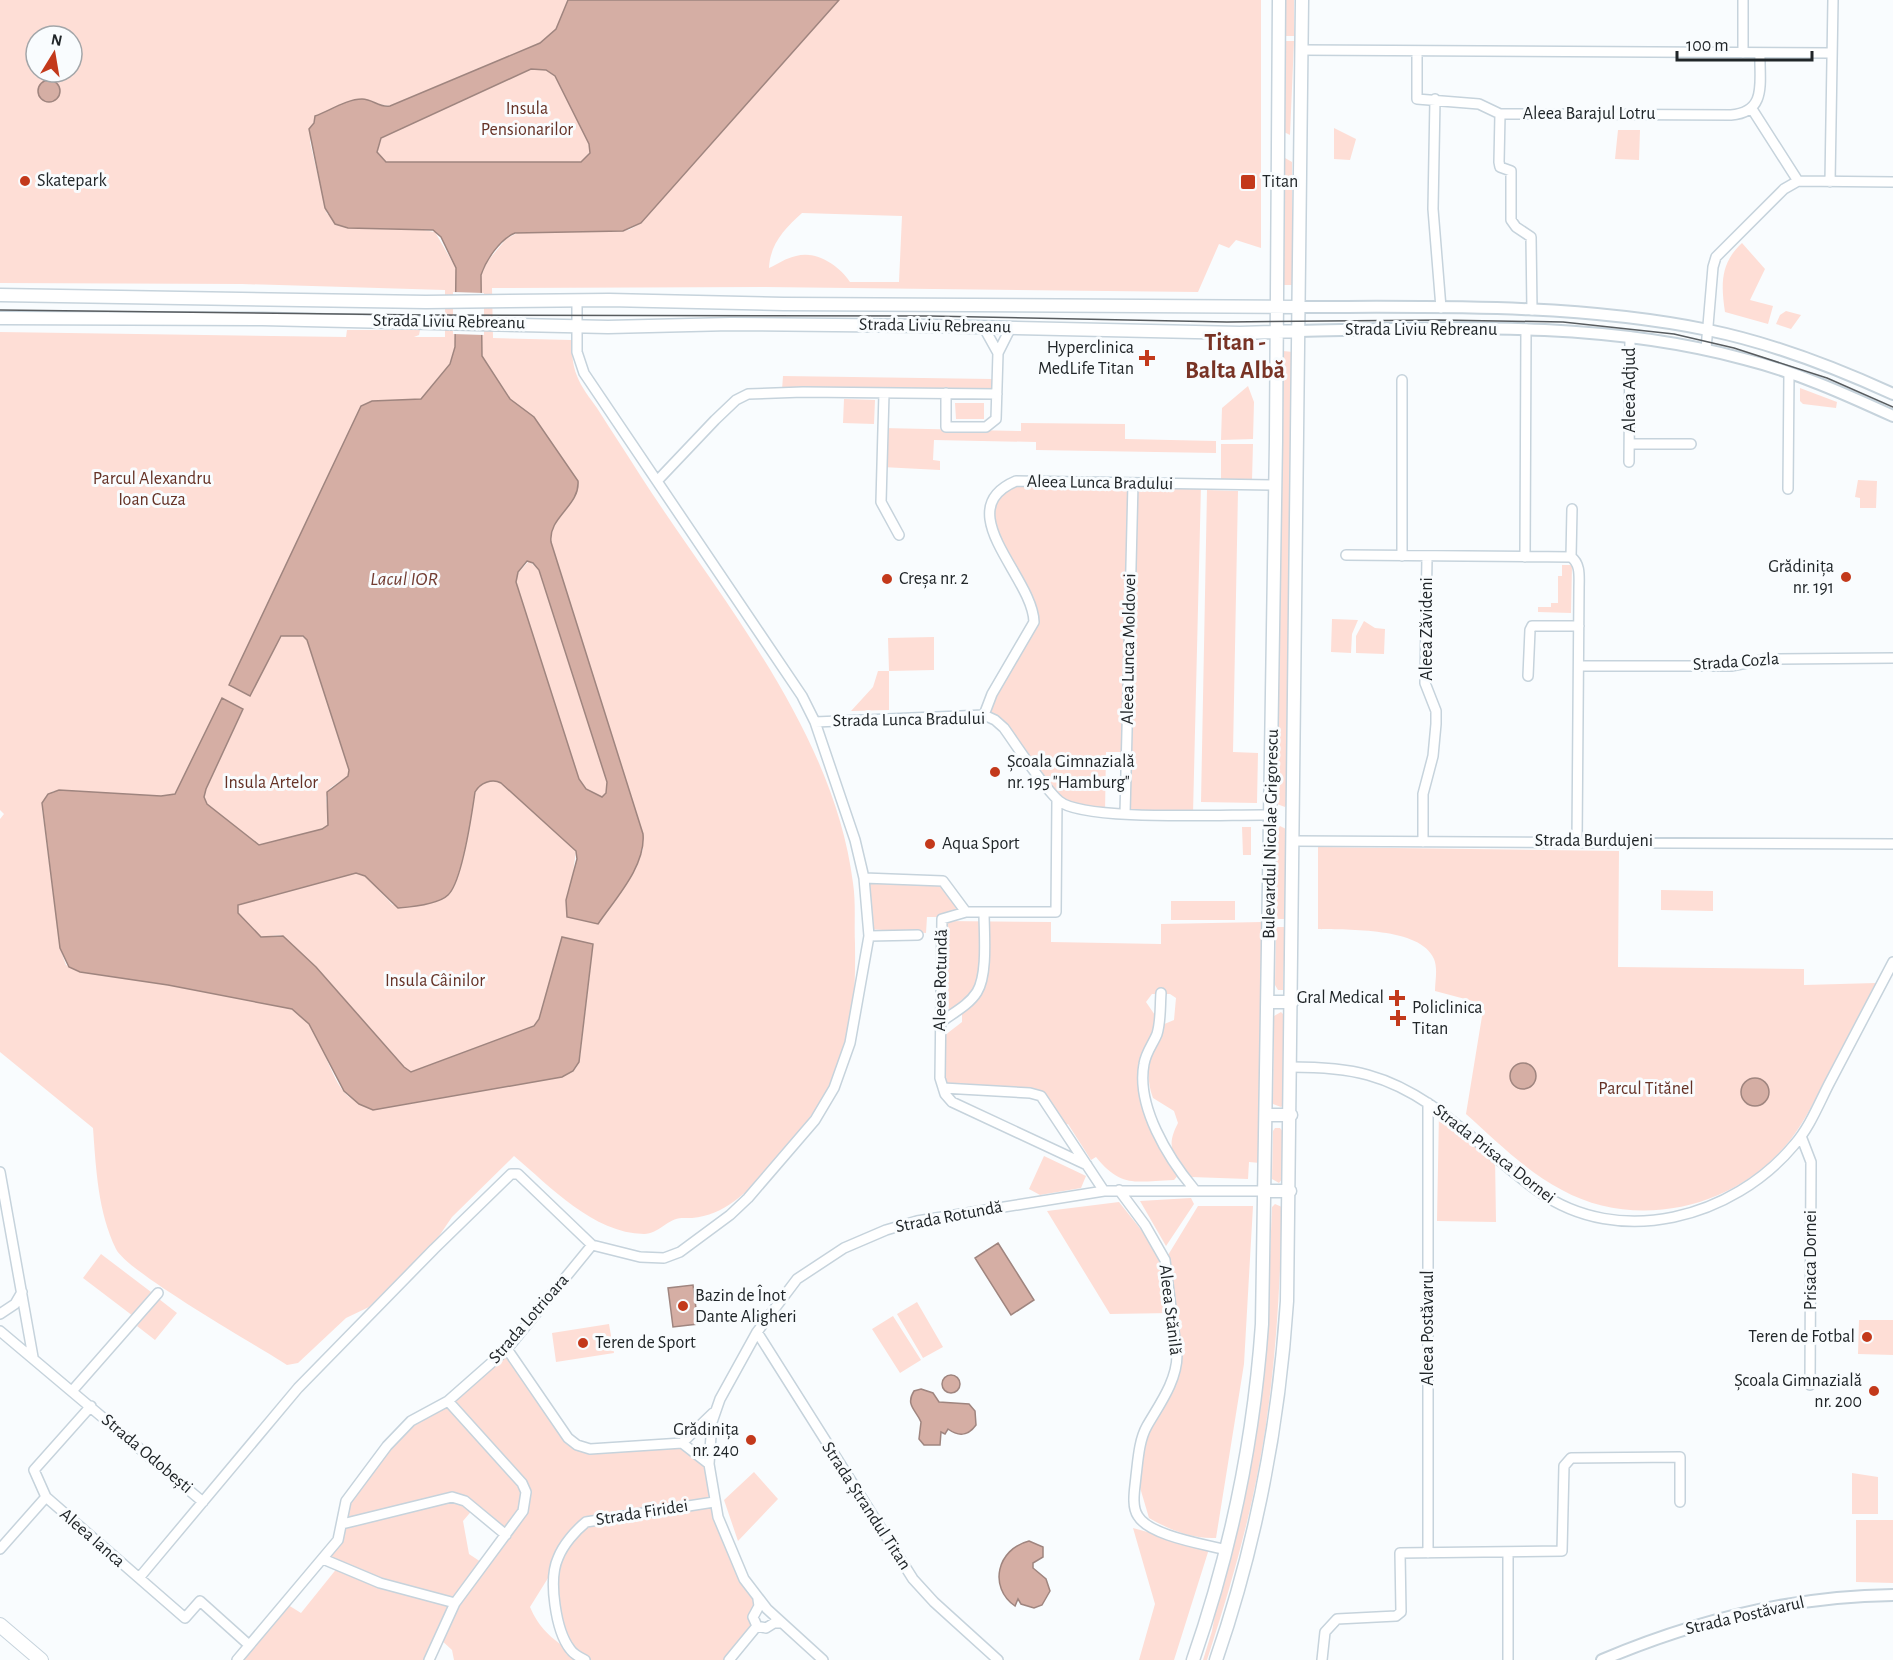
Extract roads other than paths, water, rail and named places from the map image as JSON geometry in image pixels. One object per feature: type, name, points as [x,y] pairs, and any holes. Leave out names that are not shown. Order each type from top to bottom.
[{"type":"main road","name":"Bulevardul Nicolae Grigorescu","points":[[1193,1660],[1226,1550],[1245,1470],[1258,1372],[1266,1191],[1279,0]]},
{"type":"main road","name":"Bulevardul Nicolae Grigorescu","points":[[1216,1660],[1249,1547],[1270,1446],[1284,1338],[1290,1191],[1302,0]]},
{"type":"main road","name":"Strada Liviu Rebreanu","points":[[0,295],[519,303],[577,301],[1300,307]]},
{"type":"main road","name":"Strada Liviu Rebreanu","points":[[0,318],[518,323],[576,326],[731,324],[983,326],[1161,332],[1300,331]]},
{"type":"main road","points":[[1271,815],[1294,815]]},
{"type":"main road","points":[[1268,1002],[1292,1002]]},
{"type":"main road","points":[[1267,1115],[1291,1115]]},
{"type":"main road","points":[[1266,1191],[1290,1191]]},
{"type":"main road","points":[[0,1625],[41,1660]]},
{"type":"street","points":[[1743,0],[1743,53]]},
{"type":"street","points":[[1830,182],[1833,0]]},
{"type":"street","points":[[1301,50],[1832,53]]},
{"type":"street","name":"Aleea Barajul Lotru","points":[[1417,51],[1416,99],[1479,104],[1500,114],[1731,115],[1752,109]]},
{"type":"street","points":[[1760,53],[1758,96],[1752,109],[1798,181]]},
{"type":"street","points":[[1435,99],[1433,209],[1441,309]]},
{"type":"street","points":[[1500,114],[1499,162],[1500,167],[1511,171],[1511,220],[1515,227],[1531,237],[1532,310]]},
{"type":"street","points":[[1706,349],[1713,267],[1716,257],[1777,195],[1798,181],[1893,183]]},
{"type":"street","name":"Strada Lunca Bradului","points":[[577,301],[577,352],[584,373],[802,696],[815,722],[984,715],[995,720],[1004,728],[1057,800]]},
{"type":"street","name":"Strada Liviu Rebreanu","points":[[1300,307],[1532,310],[1635,318],[1709,330],[1792,354],[1893,394]]},
{"type":"street","points":[[983,326],[998,353]]},
{"type":"street","points":[[946,393],[946,427],[986,428],[997,416],[998,353],[1011,327]]},
{"type":"street","points":[[1525,557],[1526,329]]},
{"type":"street","name":"Strada Liviu Rebreanu","points":[[1300,331],[1526,329],[1630,337],[1706,349],[1790,373],[1893,416]]},
{"type":"street","name":"Aleea Adjud","points":[[1629,462],[1630,337]]},
{"type":"street","points":[[1788,489],[1790,373]]},
{"type":"street","name":"Aleea Zăvideni","points":[[1402,380],[1402,556]]},
{"type":"street","points":[[884,393],[881,502],[899,535]]},
{"type":"street","points":[[657,480],[722,413],[736,400],[748,394],[998,394]]},
{"type":"street","name":"Aleea Adjud","points":[[1630,444],[1691,444]]},
{"type":"street","name":"Aleea Lunca Bradului","points":[[984,715],[992,694],[1034,622],[1030,600],[991,530],[988,515],[993,501],[1007,485],[1016,481],[1275,485]]},
{"type":"street","name":"Aleea Lunca Moldovei","points":[[1125,814],[1133,483]]},
{"type":"street","points":[[1572,509],[1571,557],[1579,568],[1577,841]]},
{"type":"street","name":"Aleea Zăvideni","points":[[1346,555],[1571,557]]},
{"type":"street","name":"Aleea Zăvideni","points":[[1423,842],[1423,794],[1433,756],[1436,724],[1436,711],[1425,683],[1427,557]]},
{"type":"street","points":[[1528,676],[1530,630],[1533,626],[1579,626]]},
{"type":"street","name":"Strada Cozla","points":[[1580,666],[1731,666],[1768,659],[1893,658]]},
{"type":"street","points":[[592,1245],[640,1257],[664,1258],[680,1252],[730,1215],[748,1198],[815,1120],[834,1088],[850,1043],[869,936],[864,878],[849,819],[815,722]]},
{"type":"street","points":[[1057,800],[1068,807],[1089,813],[1271,815]]},
{"type":"street","name":"Aleea Rotundă","points":[[943,1088],[940,1078],[942,919],[966,912],[1056,912],[1057,800]]},
{"type":"street","name":"Strada Burdujeni","points":[[1294,841],[1893,844]]},
{"type":"street","points":[[864,878],[943,881],[966,912]]},
{"type":"street","points":[[941,1022],[970,999],[979,988],[982,970],[984,912]]},
{"type":"street","points":[[869,936],[918,936]]},
{"type":"street","name":"Strada Prisaca Dornei","points":[[1291,1067],[1331,1068],[1367,1074],[1390,1082],[1428,1103],[1550,1200],[1582,1213],[1619,1221],[1665,1219],[1713,1206],[1750,1184],[1787,1153],[1801,1137],[1893,962]]},
{"type":"street","points":[[1161,993],[1158,1027],[1145,1057],[1143,1084],[1158,1136],[1173,1164],[1194,1189]]},
{"type":"street","points":[[943,1088],[952,1102],[1087,1165]]},
{"type":"street","points":[[943,1088],[1030,1093],[1041,1096],[1104,1191]]},
{"type":"street","name":"Aleea Postăvarul","points":[[1428,1103],[1428,1553]]},
{"type":"street","name":"Prisaca Dornei","points":[[1801,1137],[1811,1162],[1810,1385]]},
{"type":"street","points":[[0,1172],[33,1357]]},
{"type":"street","name":"Aleea Ianca","points":[[139,1578],[332,1351],[511,1174],[518,1174],[592,1245]]},
{"type":"street","name":"Strada Rotundă","points":[[823,1660],[758,1598],[736,1562],[714,1502],[710,1464],[714,1413],[757,1332],[797,1279],[828,1257],[865,1238],[916,1221],[1104,1191],[1194,1189],[1266,1191]]},
{"type":"street","name":"Aleea Stănilă","points":[[1119,1190],[1145,1225],[1165,1260],[1177,1361],[1163,1399],[1144,1431],[1140,1444],[1135,1509],[1137,1516],[1150,1528],[1226,1550]]},
{"type":"street","name":"Strada Lotrioara","points":[[237,1660],[338,1540],[346,1501],[387,1446],[422,1413],[448,1401],[507,1349],[592,1245]]},
{"type":"street","points":[[0,1314],[15,1304],[22,1292]]},
{"type":"street","points":[[72,1391],[158,1293]]},
{"type":"street","name":"Strada Odobești","points":[[0,1331],[203,1503]]},
{"type":"street","name":"Strada Ștrandul Titan","points":[[757,1332],[913,1579],[933,1602],[998,1660]]},
{"type":"street","points":[[507,1349],[568,1438],[577,1445],[590,1449],[682,1443],[714,1413]]},
{"type":"street","points":[[429,1660],[455,1604],[523,1511],[526,1492],[522,1483],[448,1401]]},
{"type":"street","name":"Strada Odobești","points":[[46,1497],[34,1470],[90,1406]]},
{"type":"street","points":[[682,1443],[710,1464]]},
{"type":"street","points":[[1322,1660],[1324,1632],[1337,1619],[1396,1616],[1401,1612],[1400,1553],[1562,1551],[1564,1466],[1571,1458],[1680,1457],[1680,1502]]},
{"type":"street","points":[[0,1549],[46,1497]]},
{"type":"street","name":"Aleea Ianca","points":[[46,1497],[185,1618],[200,1601],[249,1644]]},
{"type":"street","points":[[342,1524],[452,1497],[465,1501],[506,1535]]},
{"type":"street","name":"Strada Firidei","points":[[585,1660],[571,1652],[564,1640],[557,1613],[553,1581],[558,1557],[580,1527],[586,1522],[714,1502]]},
{"type":"street","points":[[1508,1552],[1508,1660]]},
{"type":"street","points":[[323,1559],[380,1583],[455,1604]]},
{"type":"street","name":"Strada Postăvarul","points":[[1602,1660],[1690,1628],[1743,1613],[1812,1600],[1893,1595]]},
{"type":"street","points":[[757,1626],[753,1617],[758,1598]]},
{"type":"street","points":[[756,1611],[770,1611],[771,1624]]},
{"type":"street","points":[[757,1626],[766,1628],[771,1624],[782,1623]]},
{"type":"street","points":[[729,1660],[757,1626]]},
{"type":"water","name":"Lacul IOR","points":[[568,0],[839,0],[641,223],[623,231],[515,233],[499,245],[483,269],[481,275],[482,356],[510,399],[534,417],[578,481],[574,498],[554,525],[551,542],[643,834],[643,846],[635,870],[598,924],[567,917],[566,900],[577,859],[576,851],[501,783],[490,781],[480,786],[475,792],[458,876],[448,895],[438,901],[398,908],[365,876],[356,873],[238,905],[238,913],[261,937],[283,936],[316,967],[404,1067],[411,1072],[534,1026],[539,1019],[562,937],[593,944],[579,1062],[573,1071],[562,1077],[373,1110],[359,1104],[344,1091],[309,1024],[292,1009],[168,985],[80,972],[69,967],[60,948],[42,803],[48,794],[59,790],[161,796],[175,794],[222,698],[243,709],[206,789],[204,797],[207,804],[259,845],[322,829],[328,825],[327,792],[348,776],[349,770],[307,640],[303,636],[281,636],[250,696],[229,685],[361,406],[372,401],[421,399],[450,364],[455,347],[456,268],[441,237],[433,230],[348,228],[335,224],[325,208],[309,129],[314,123],[315,116],[344,103],[362,99],[390,106],[540,43],[556,29]],"holes":[[[531,69],[546,70],[555,76],[589,144],[590,153],[581,162],[386,162],[377,152],[381,138]],[[527,561],[533,563],[539,570],[607,782],[606,793],[602,797],[586,789],[579,779],[516,582],[518,572]]]},
{"type":"water","points":[[42,84],[56,84],[59,87],[59,95],[53,101],[45,101],[39,95],[39,87]]},
{"type":"water","points":[[1523,1063],[1532,1067],[1536,1076],[1532,1085],[1523,1089],[1514,1085],[1510,1076],[1514,1067]]},
{"type":"water","points":[[1755,1078],[1765,1082],[1769,1092],[1765,1102],[1755,1106],[1745,1102],[1741,1092],[1745,1082]]},
{"type":"water","points":[[998,1243],[1034,1300],[1011,1315],[975,1258]]},
{"type":"water","name":"Bazin de Înot Dante Aligheri","points":[[693,1285],[698,1324],[673,1327],[668,1288]]},
{"type":"water","points":[[951,1375],[957,1378],[960,1384],[957,1390],[951,1393],[945,1390],[942,1384],[945,1378]]},
{"type":"water","points":[[921,1389],[933,1393],[939,1402],[969,1404],[975,1411],[976,1425],[963,1434],[948,1429],[945,1434],[941,1432],[940,1445],[924,1445],[919,1439],[921,1422],[911,1404],[914,1391]]},
{"type":"water","points":[[1029,1541],[1043,1547],[1043,1557],[1033,1563],[1033,1568],[1046,1579],[1050,1591],[1042,1605],[1034,1608],[1021,1604],[1018,1599],[1015,1606],[1001,1589],[999,1579],[1003,1560],[1018,1545]]},
{"type":"tram line","points":[[0,310],[425,315],[930,316],[1227,322],[1440,320],[1563,322],[1674,334],[1734,348],[1827,378],[1893,407]]},
{"type":"place","name":"Skatepark","points":[[25,181]]},
{"type":"place","name":"Titan","points":[[1248,182]]},
{"type":"place","name":"Hyperclinica MedLife Titan","points":[[1147,358]]},
{"type":"place","name":"Grădinița nr. 191","points":[[1846,577]]},
{"type":"place","name":"Creșa nr. 2","points":[[887,579]]},
{"type":"place","name":"Școala Gimnazială nr. 195 \"Hamburg\"","points":[[995,772]]},
{"type":"place","name":"Aqua Sport","points":[[930,844]]},
{"type":"place","name":"Gral Medical","points":[[1397,998]]},
{"type":"place","name":"Policlinica Titan","points":[[1398,1018]]},
{"type":"place","name":"Bazin de Înot Dante Aligheri","points":[[683,1306]]},
{"type":"place","name":"Teren de Fotbal","points":[[1867,1337]]},
{"type":"place","name":"Teren de Sport","points":[[583,1343]]},
{"type":"place","name":"Școala Gimnazială nr. 200","points":[[1874,1391]]},
{"type":"place","name":"Grădinița nr. 240","points":[[751,1440]]},
{"type":"district","name":"Titan - Balta Albă","points":[[1235,357]]},
{"type":"park label","name":"Insula Pensionarilor","points":[[527,119]]},
{"type":"park label","name":"Parcul Alexandru Ioan Cuza","points":[[152,489]]},
{"type":"park label","name":"Insula Artelor","points":[[271,783]]},
{"type":"park label","name":"Insula Câinilor","points":[[435,981]]},
{"type":"park label","name":"Parcul Titănel","points":[[1646,1089]]}]
